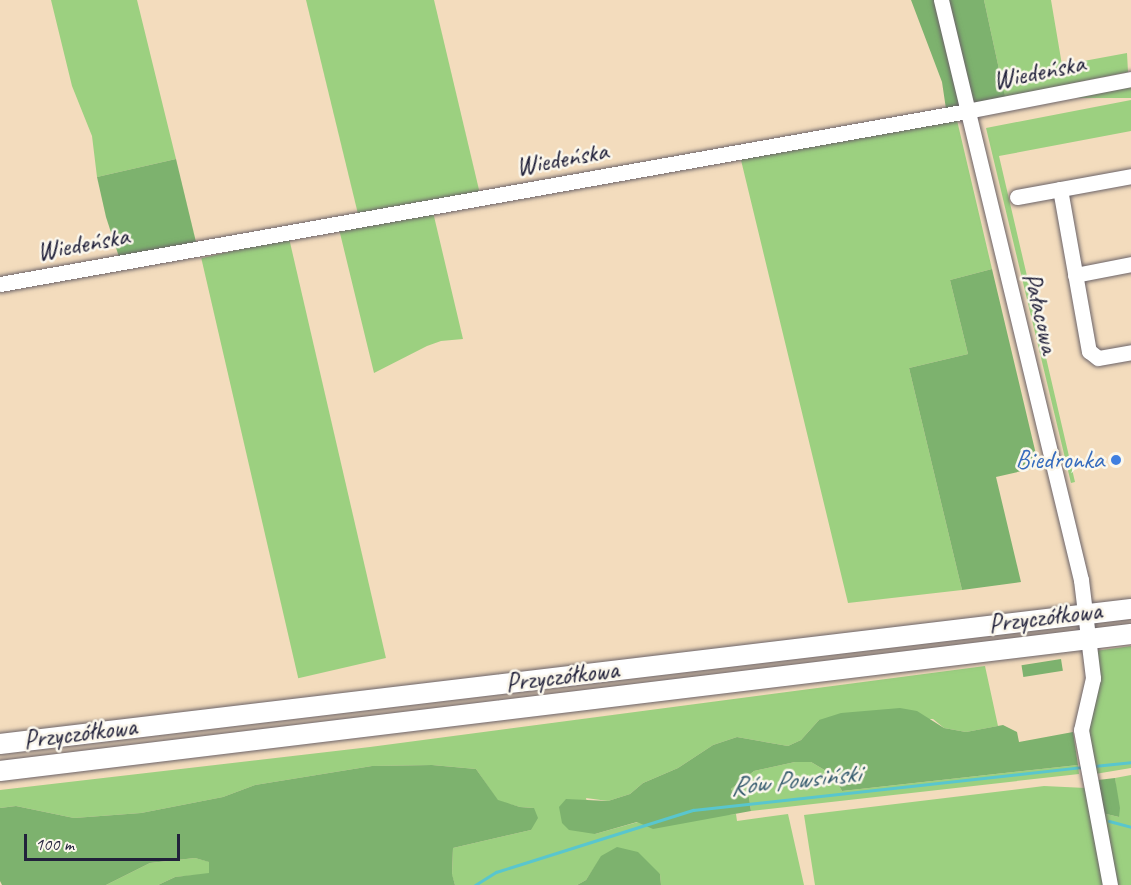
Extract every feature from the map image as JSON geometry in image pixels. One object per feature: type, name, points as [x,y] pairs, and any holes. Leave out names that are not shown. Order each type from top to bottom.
[{"type":"main road","name":"Przyczółkowa","points":[[0,744],[1131,609]]},
{"type":"main road","name":"Przyczółkowa","points":[[0,771],[1131,634]]},
{"type":"main road","points":[[615,696],[614,687],[619,678],[633,669]]},
{"type":"street","name":"Pałacowa","points":[[940,0],[1081,580],[1087,614],[1092,688],[1081,730],[1110,885]]},
{"type":"street","name":"Wiedeńska","points":[[0,284],[967,111],[1131,79]]},
{"type":"street","points":[[1017,197],[1131,176]]},
{"type":"street","points":[[1060,189],[1091,354],[1098,358],[1131,352]]},
{"type":"street","points":[[1075,274],[1131,264]]},
{"type":"green space","points":[[51,0],[137,0],[176,159],[97,177],[92,136],[72,86]]},
{"type":"green space","points":[[306,0],[434,0],[480,194],[358,214]]},
{"type":"green space","points":[[911,0],[936,0],[962,106],[946,109],[942,82]]},
{"type":"green space","points":[[945,0],[984,0],[1005,97],[970,104]]},
{"type":"green space","points":[[984,0],[1051,0],[1062,65],[1127,53],[1128,72],[1005,97]]},
{"type":"green space","points":[[979,84],[1131,84],[1131,98],[979,98]]},
{"type":"green space","points":[[1131,100],[1131,131],[999,156],[1075,482],[1071,483],[986,128]]},
{"type":"green space","points":[[956,116],[992,269],[950,280],[968,354],[909,368],[962,590],[848,603],[740,156]]},
{"type":"green space","points":[[176,159],[196,242],[119,257],[106,217],[97,177]]},
{"type":"green space","points":[[433,212],[463,339],[441,341],[427,346],[374,373],[339,229]]},
{"type":"green space","points":[[289,238],[386,658],[298,678],[201,258]]},
{"type":"green space","points":[[992,269],[1039,467],[996,477],[1021,582],[962,590],[909,368],[968,354],[950,280]]},
{"type":"green space","points":[[1131,646],[1131,768],[1095,774],[1087,718],[1095,651]]},
{"type":"green space","points":[[1061,659],[1063,671],[1023,677],[1021,665]]},
{"type":"green space","points":[[985,666],[998,726],[966,732],[944,728],[933,719],[819,720],[801,740],[788,746],[737,737],[713,745],[678,768],[643,783],[630,794],[608,801],[586,798],[595,834],[638,822],[736,814],[737,821],[788,814],[804,885],[661,885],[660,874],[602,856],[586,880],[577,885],[455,885],[452,875],[453,848],[531,830],[534,808],[498,801],[476,769],[432,765],[372,766],[255,785],[223,797],[141,813],[74,818],[16,806],[0,808],[0,790],[370,747]]},
{"type":"green space","points":[[900,708],[917,711],[944,728],[966,732],[1003,725],[1017,732],[1019,742],[1073,732],[1078,765],[842,791],[833,775],[811,762],[795,762],[754,771],[731,789],[734,794],[749,797],[751,811],[653,829],[637,822],[595,834],[569,830],[562,823],[559,807],[566,799],[608,801],[630,794],[643,783],[678,768],[713,745],[737,737],[788,746],[801,740],[819,720],[841,713]]},
{"type":"green space","points":[[795,762],[811,762],[833,775],[842,791],[1078,765],[1079,774],[751,811],[749,797],[734,794],[731,789],[754,771]]},
{"type":"green space","points":[[432,765],[476,769],[498,800],[520,807],[534,808],[538,818],[531,830],[453,848],[452,874],[455,885],[158,885],[175,877],[209,873],[209,862],[195,858],[150,863],[106,885],[2,885],[0,881],[0,808],[16,806],[74,818],[141,813],[223,797],[255,785],[372,766]]},
{"type":"green space","points":[[1131,775],[1131,885],[1116,885],[1102,813],[1119,817],[1115,778]]},
{"type":"green space","points":[[1115,778],[1120,808],[1119,817],[1102,813],[1096,784],[1098,780]]},
{"type":"green space","points":[[1044,786],[1086,788],[1105,885],[815,885],[804,815]]},
{"type":"green space","points":[[617,847],[638,852],[660,874],[661,885],[577,885],[586,880],[601,856]]},
{"type":"green space","points":[[195,858],[210,862],[209,874],[175,877],[158,885],[106,885],[150,863]]},
{"type":"waterway","name":"Rów Powsiński","points":[[1094,766],[1131,762]]},
{"type":"waterway","name":"Rów Powsiński","points":[[475,885],[496,872],[693,810],[1084,767]]},
{"type":"waterway","points":[[1109,821],[1131,827]]},
{"type":"place","name":"Biedronka","points":[[1116,460]]}]
